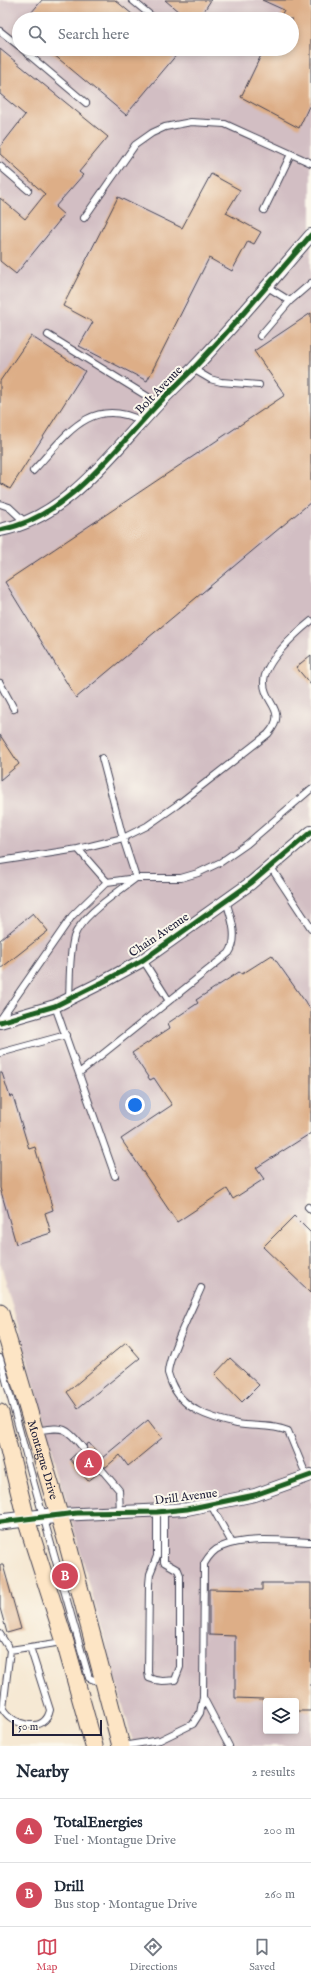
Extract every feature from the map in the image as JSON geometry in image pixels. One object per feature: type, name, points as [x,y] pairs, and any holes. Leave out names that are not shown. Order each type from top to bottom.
[{"type":"main road","name":"Montague Drive","points":[[0,1314],[35,1431],[43,1517],[65,1642],[94,1746]]},
{"type":"main road","name":"Montague Drive","points":[[0,1413],[43,1517],[104,1683],[121,1746]]},
{"type":"street","name":"Bolt Avenue","points":[[0,530],[26,523],[67,498],[89,480],[158,403],[193,369],[311,235]]},
{"type":"street","name":"Chain Avenue","points":[[0,1021],[55,1006],[143,960],[226,901],[311,832]]},
{"type":"street","name":"Drill Avenue","points":[[43,1517],[161,1511],[211,1505],[255,1495],[309,1476]]},
{"type":"street","points":[[0,1522],[43,1517]]},
{"type":"lane","points":[[132,0],[147,12]]},
{"type":"lane","points":[[0,31],[12,40]]},
{"type":"lane","points":[[30,56],[86,103]]},
{"type":"lane","points":[[84,218],[135,145],[164,126],[191,122],[225,124],[311,163]]},
{"type":"lane","points":[[264,210],[291,154]]},
{"type":"lane","points":[[0,166],[28,190]]},
{"type":"lane","points":[[260,336],[290,301],[311,283]]},
{"type":"lane","points":[[266,286],[290,301]]},
{"type":"lane","points":[[48,335],[158,403]]},
{"type":"lane","points":[[193,369],[210,379],[221,382],[259,385]]},
{"type":"lane","points":[[33,471],[73,429],[89,417],[104,413],[128,414],[142,421]]},
{"type":"lane","points":[[0,504],[9,507],[26,523]]},
{"type":"lane","points":[[0,862],[78,849],[123,838],[147,826],[177,805],[273,728],[277,717],[276,711],[264,689],[266,673],[275,656],[311,621]]},
{"type":"lane","points":[[0,683],[14,709]]},
{"type":"lane","points":[[102,758],[123,838],[136,878]]},
{"type":"lane","points":[[0,1021],[72,916],[107,882],[136,878],[181,878],[198,873],[221,862],[246,844],[311,788]]},
{"type":"lane","points":[[78,849],[107,882]]},
{"type":"lane","points":[[270,866],[311,928]]},
{"type":"lane","points":[[69,999],[73,943],[77,931],[93,912],[136,878]]},
{"type":"lane","points":[[79,1073],[229,953],[234,946],[232,919],[226,901]]},
{"type":"lane","points":[[143,960],[169,1001]]},
{"type":"lane","points":[[55,1006],[115,1176]]},
{"type":"lane","points":[[0,1053],[66,1035]]},
{"type":"lane","points":[[201,1288],[171,1360],[168,1374],[174,1390],[190,1407],[214,1419],[250,1427],[279,1427],[288,1431],[309,1476]]},
{"type":"lane","points":[[0,1358],[43,1517]]},
{"type":"lane","points":[[35,1431],[58,1427],[73,1434],[83,1448]]},
{"type":"lane","points":[[102,1470],[119,1490],[120,1513]]},
{"type":"lane","points":[[211,1505],[232,1543]]},
{"type":"lane","points":[[161,1511],[164,1562],[178,1570],[180,1582],[180,1667],[175,1680],[155,1681],[149,1678],[148,1672],[149,1584],[150,1574],[157,1556],[161,1511]]},
{"type":"lane","points":[[121,1746],[160,1740],[193,1724],[200,1713],[203,1697],[204,1564],[213,1552],[220,1547],[232,1543],[311,1542]]},
{"type":"lane","points":[[0,1635],[10,1650],[3,1709],[7,1715],[21,1724],[37,1725],[44,1723],[50,1710],[30,1647]]},
{"type":"lane","points":[[10,1650],[65,1642]]},
{"type":"lane","points":[[203,1697],[229,1746]]},
{"type":"shaded area","points":[[0,0],[311,0],[311,1746],[134,1746],[0,1261]]},
{"type":"building","points":[[42,0],[115,0],[130,12],[32,12]]},
{"type":"building","points":[[165,0],[211,0],[203,12],[179,12]]},
{"type":"building","points":[[262,0],[311,0],[311,102],[299,128],[241,97],[261,56],[299,56],[299,12],[283,12],[284,10]]},
{"type":"building","points":[[0,49],[108,137],[79,172],[83,175],[55,207],[64,215],[16,274],[0,261],[0,198],[25,219],[45,194],[0,154],[0,147],[25,115],[0,94]]},
{"type":"building","points":[[55,56],[175,56],[126,115]]},
{"type":"building","points":[[211,174],[240,190],[226,213],[261,232],[254,244],[248,241],[232,271],[209,258],[147,381],[79,346],[93,322],[63,306],[118,197],[182,228]]},
{"type":"building","points":[[311,313],[311,502],[76,698],[5,582],[285,395],[254,351]]},
{"type":"building","points":[[31,336],[85,371],[10,489],[0,483],[0,381]]},
{"type":"building","points":[[311,655],[311,685],[296,667]]},
{"type":"building","points":[[0,735],[19,764],[0,780]]},
{"type":"building","points":[[33,913],[48,931],[0,969],[0,940]]},
{"type":"building","points":[[272,955],[311,1010],[311,1133],[256,1168],[264,1179],[233,1199],[227,1189],[177,1222],[121,1139],[172,1105],[154,1078],[150,1080],[132,1053],[170,1028],[168,1023],[198,1003],[196,1000],[239,972],[242,974]]},
{"type":"building","points":[[0,1073],[2,1073],[10,1097],[13,1096],[29,1149],[35,1147],[53,1210],[45,1213],[51,1233],[16,1244],[0,1188]]},
{"type":"building","points":[[294,1216],[311,1233],[311,1293],[263,1247]]},
{"type":"building","points":[[126,1342],[140,1358],[78,1408],[67,1392]]},
{"type":"building","points":[[230,1358],[259,1385],[242,1402],[215,1374]]},
{"type":"building","points":[[148,1420],[162,1438],[128,1466],[120,1455],[106,1467],[99,1466],[99,1473],[88,1481],[70,1459],[79,1451],[86,1451],[86,1445],[89,1443],[102,1458]]},
{"type":"building","points":[[0,1565],[3,1565],[21,1629],[7,1633],[0,1608]]},
{"type":"building","points":[[262,1583],[311,1583],[311,1711],[299,1711],[299,1698],[235,1698],[235,1636],[209,1635],[209,1589],[262,1590]]},
{"type":"cycle path","points":[[0,530],[24,523],[47,512],[88,480],[208,353],[311,235]]},
{"type":"cycle path","points":[[0,1022],[55,1006],[143,960],[251,883],[311,832]]},
{"type":"cycle path","points":[[0,1522],[77,1513],[157,1512],[187,1509],[255,1495],[311,1475]]},
{"type":"place","name":"TotalEnergies","points":[[89,1463]]},
{"type":"place","name":"Drill","points":[[65,1576]]}]
